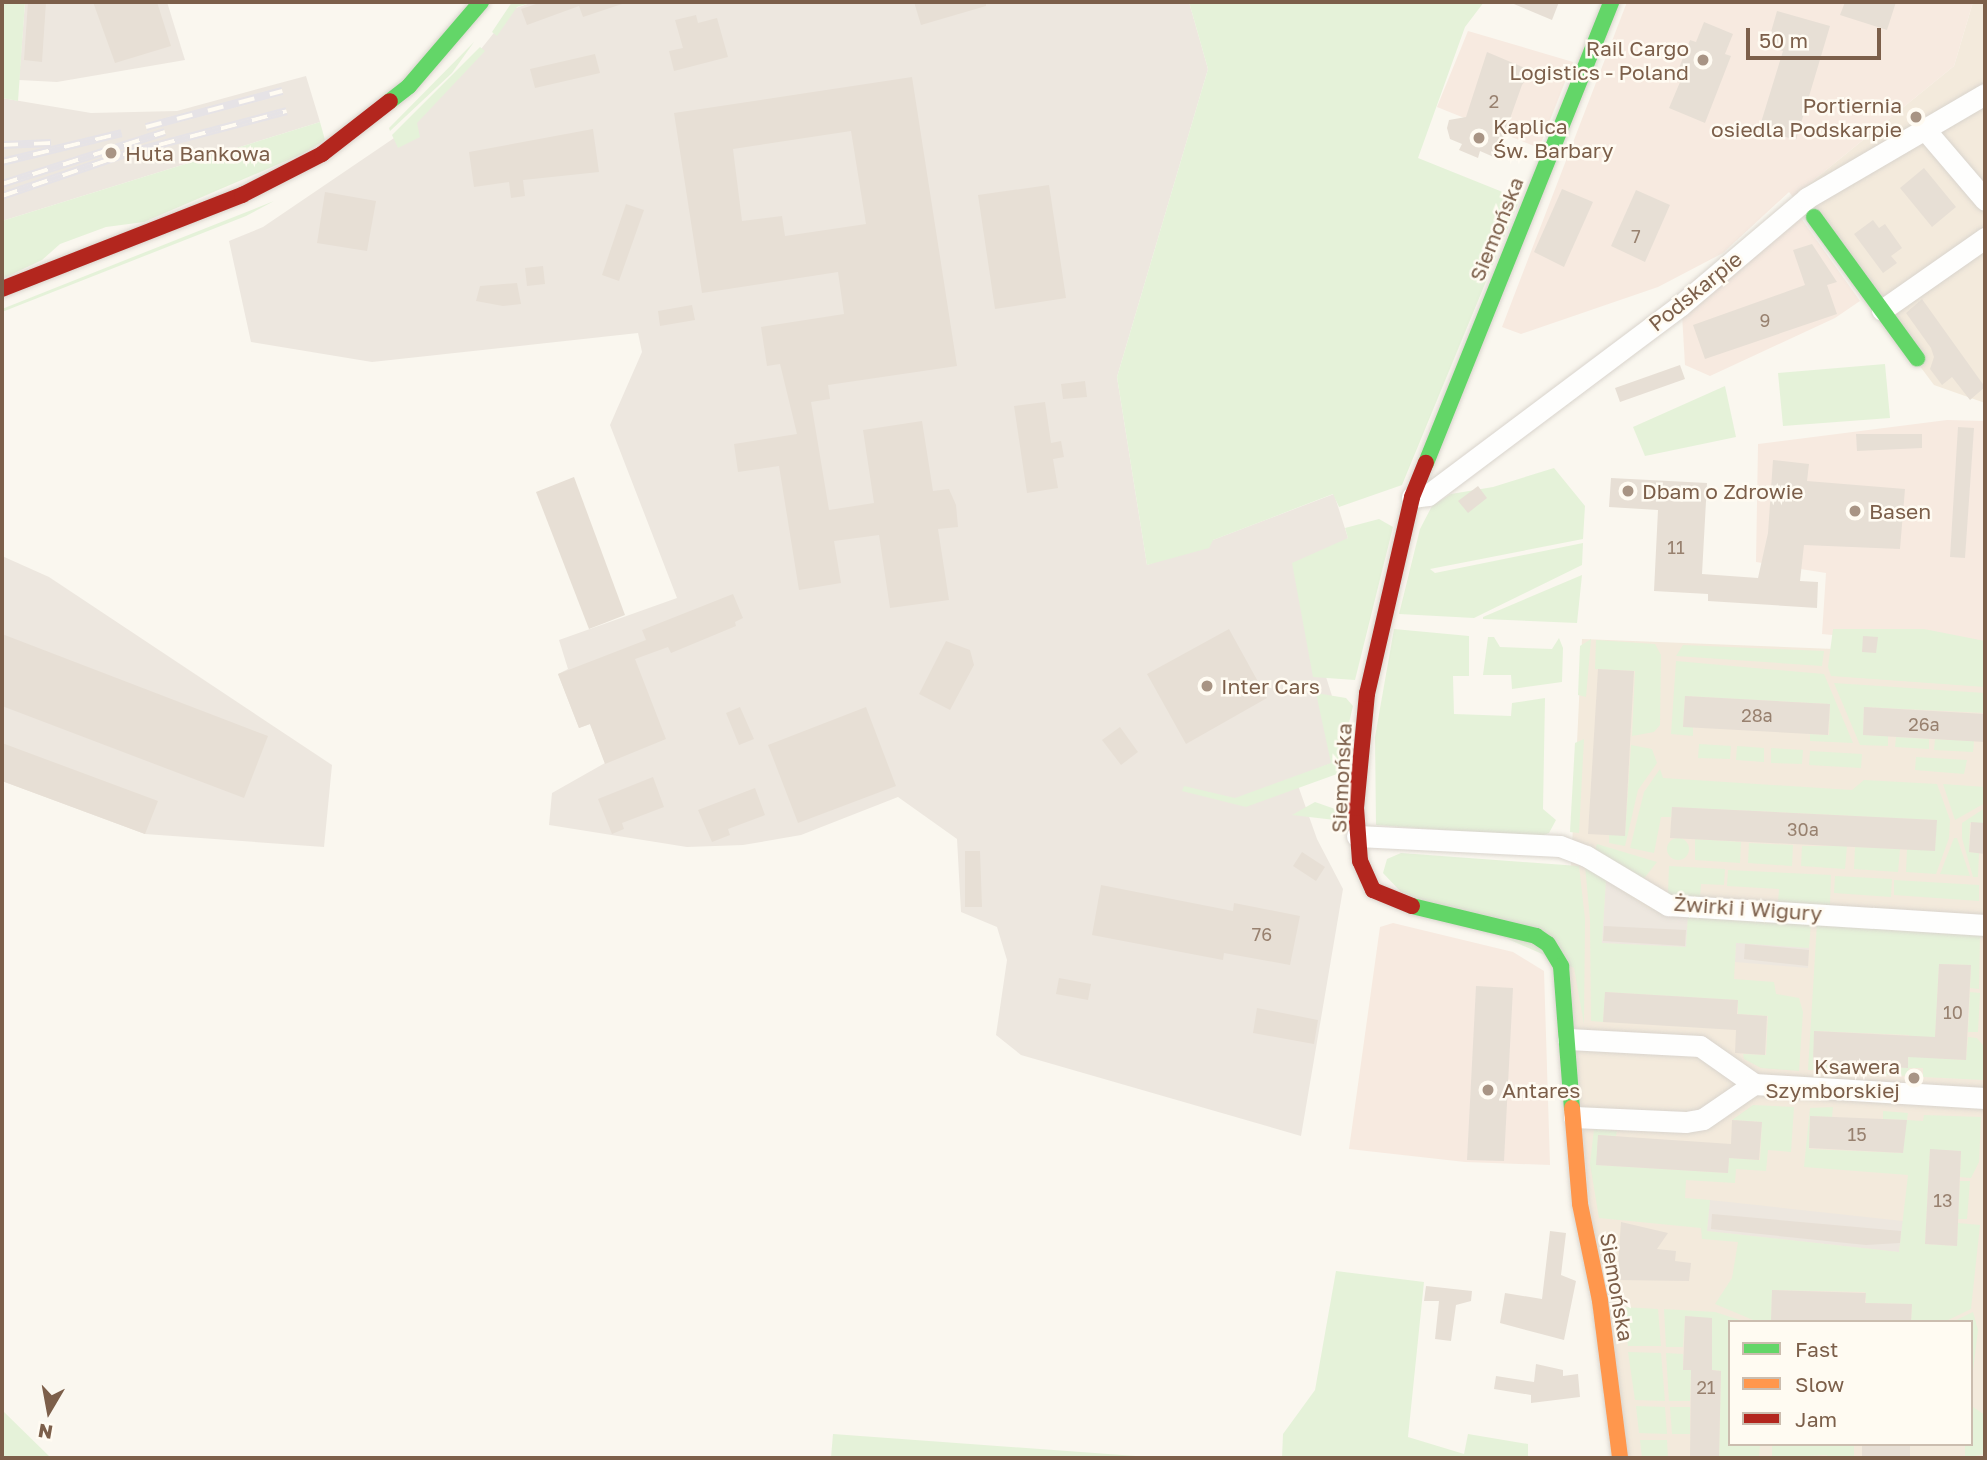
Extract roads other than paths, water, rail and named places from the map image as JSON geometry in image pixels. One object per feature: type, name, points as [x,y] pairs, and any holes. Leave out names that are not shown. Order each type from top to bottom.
[{"type":"street","points":[[2,289],[242,195],[322,154],[409,86],[481,2]]},
{"type":"street","name":"Siemońska","points":[[1611,2],[1412,498],[1367,694],[1357,836],[1365,875],[1385,897],[1522,930],[1548,944],[1565,981],[1580,1204],[1600,1301],[1620,1458]]},
{"type":"street","name":"Podskarpie","points":[[1412,498],[1428,495],[1681,305],[1807,198],[1927,132],[1985,94]]},
{"type":"street","points":[[1927,132],[1985,200]]},
{"type":"street","points":[[1814,217],[1917,358]]},
{"type":"street","points":[[1882,310],[1985,238]]},
{"type":"street","name":"Żwirki i Wigury","points":[[1357,836],[1560,846],[1586,856],[1668,905],[1985,925]]},
{"type":"street","points":[[1568,1039],[1700,1046],[1755,1084],[1985,1097]]},
{"type":"street","points":[[1573,1117],[1686,1122],[1703,1119],[1755,1084]]},
{"type":"railway","points":[[146,127],[282,91]]},
{"type":"railway","points":[[2,196],[128,153],[287,111]]},
{"type":"railway","points":[[2,184],[165,132]]},
{"type":"railway","points":[[2,162],[122,133]]},
{"type":"railway","points":[[2,145],[51,143]]},
{"type":"place","name":"Rail Cargo Logistics - Poland","points":[[1703,60]]},
{"type":"place","name":"Portiernia osiedla Podskarpie","points":[[1916,117]]},
{"type":"place","name":"Kaplica Św. Barbary","points":[[1479,138]]},
{"type":"place","name":"Huta Bankowa","points":[[111,153]]},
{"type":"place","name":"Dbam o Zdrowie","points":[[1628,491]]},
{"type":"place","name":"Basen","points":[[1855,511]]},
{"type":"place","name":"Inter Cars","points":[[1207,686]]},
{"type":"place","name":"Ksawera Szymborskiej","points":[[1914,1078]]},
{"type":"place","name":"Antares","points":[[1488,1090]]}]
